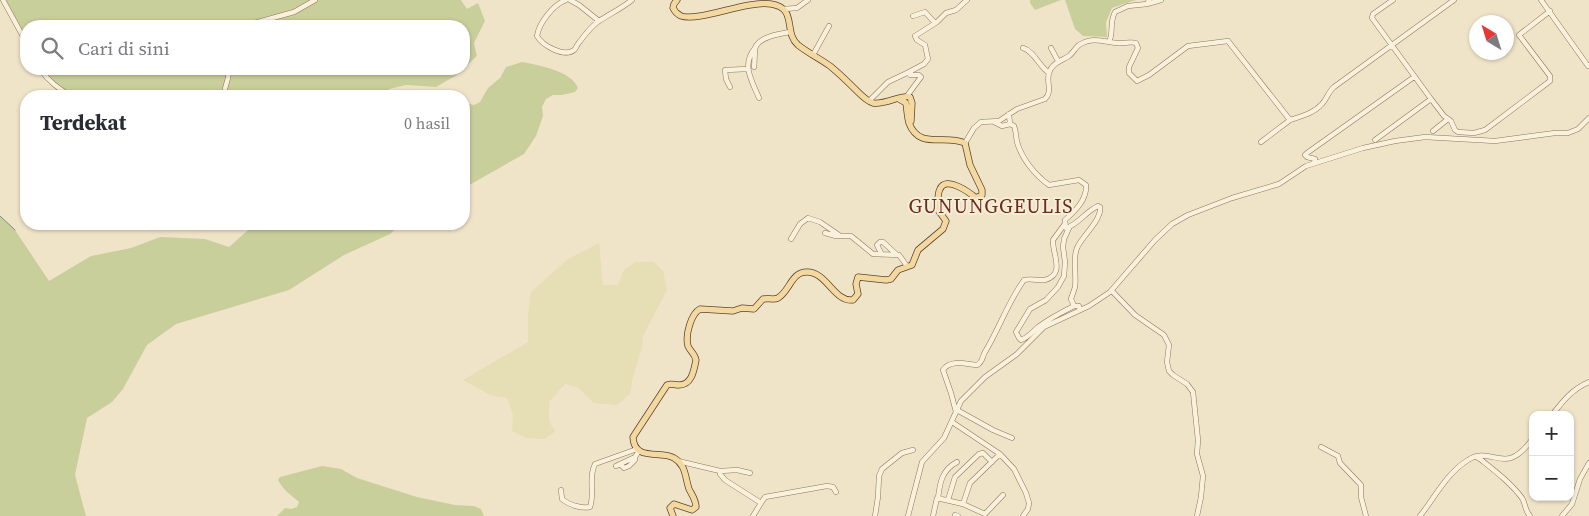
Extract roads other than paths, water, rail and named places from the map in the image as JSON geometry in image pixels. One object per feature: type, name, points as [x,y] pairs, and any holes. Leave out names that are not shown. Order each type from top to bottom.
[{"type":"main road","points":[[677,0],[673,8],[677,14],[684,16],[770,3],[784,9],[789,18],[792,38],[797,44],[831,67],[869,101],[880,103],[907,96],[910,98],[912,103],[910,126]]},
{"type":"main road","points":[[673,516],[670,508],[674,504],[692,510],[697,505],[688,485],[686,472],[677,460],[671,456],[650,454],[638,450],[633,440],[636,430],[667,385],[681,385],[692,376],[696,358],[689,347],[688,337],[690,324],[697,310],[733,312],[742,308],[754,309],[762,299],[780,297],[797,275],[807,272],[818,275],[843,298],[852,300],[858,294],[856,284],[858,277],[889,280],[898,270],[912,264],[918,250],[943,229],[946,221],[938,210],[941,187],[951,184],[965,189],[976,198],[982,195],[982,190],[970,165],[965,143],[951,139],[926,140],[916,134],[910,126],[906,103],[899,99]]},
{"type":"street","points":[[2,0],[20,32]]},
{"type":"street","points":[[265,20],[294,12],[315,0]]},
{"type":"street","points":[[566,0],[553,9],[536,36],[546,46],[556,50],[573,51],[599,21],[632,0]]},
{"type":"street","points":[[570,0],[579,4],[599,21]]},
{"type":"street","points":[[784,9],[797,8],[808,0]]},
{"type":"street","points":[[869,101],[888,82],[924,64],[928,58],[925,45],[917,40],[915,36],[946,13],[956,10],[967,0]]},
{"type":"street","points":[[1109,42],[1113,33],[1111,24],[1115,12],[1128,6],[1161,0]]},
{"type":"street","points":[[1392,0],[1372,16],[1431,99],[1452,123],[1454,130],[1450,138]]},
{"type":"street","points":[[1261,142],[1290,120],[1302,117],[1317,108],[1334,87],[1454,0]]},
{"type":"street","points":[[1541,0],[1588,66]]},
{"type":"street","points":[[913,16],[925,12],[935,23]]},
{"type":"street","points":[[1454,130],[1458,132],[1483,131],[1550,81],[1550,76],[1519,35],[1550,12]]},
{"type":"street","points":[[813,55],[829,26]]},
{"type":"street","points":[[759,98],[751,82],[748,60],[756,47],[769,37],[790,32]]},
{"type":"street","points":[[994,122],[1046,98],[1049,92],[1049,72],[1058,61],[1070,56],[1077,46],[1088,40],[1096,39],[1122,44],[1132,42],[1137,44],[1138,48],[1129,67],[1129,73],[1137,80],[1146,77],[1188,46],[1228,41],[1290,120]]},
{"type":"street","points":[[754,67],[756,47]]},
{"type":"street","points":[[1023,48],[1029,50],[1039,64],[1049,72]]},
{"type":"street","points":[[1051,48],[1058,61]]},
{"type":"street","points":[[730,87],[726,79],[725,70],[748,69]]},
{"type":"street","points":[[907,96],[921,78],[919,75],[910,75],[909,72]]},
{"type":"street","points":[[45,75],[51,83],[62,90]]},
{"type":"street","points":[[225,90],[228,75]]},
{"type":"street","points":[[1314,163],[1315,159],[1307,157],[1307,153],[1414,76]]},
{"type":"street","points":[[1375,140],[1431,99]]},
{"type":"street","points":[[1009,114],[1010,124],[1014,126],[1024,158],[1044,182],[1049,185],[1079,180],[1086,185],[1083,199],[1065,220],[1063,247],[1064,276],[1058,287],[1046,300],[1030,309],[1016,332],[1022,340],[1050,319],[1074,306],[1079,306],[1080,310]]},
{"type":"street","points":[[908,516],[922,462],[944,438],[961,401],[985,377],[1021,351],[1044,327],[1099,300],[1112,291],[1158,236],[1172,224],[1232,198],[1279,184],[1302,168],[1349,151],[1386,142],[1424,138],[1495,141],[1568,133],[1578,129],[1589,118]]},
{"type":"street","points":[[1433,131],[1448,119]]},
{"type":"street","points":[[965,143],[978,124],[985,121],[994,122],[1002,126],[1010,124]]},
{"type":"street","points":[[1012,438],[956,411],[944,368],[952,364],[980,364],[997,333],[1013,295],[1024,280],[1045,280],[1053,275],[1057,269],[1053,240],[1066,226],[1098,206],[1101,211],[1099,217],[1080,241],[1076,250],[1075,287],[1071,299],[1074,306]]},
{"type":"street","points":[[791,239],[802,221],[808,218],[820,222],[839,235]]},
{"type":"street","points":[[825,232],[851,236],[872,253],[882,255],[896,254]]},
{"type":"street","points":[[882,255],[877,245],[880,242],[883,242],[902,258],[907,266]]},
{"type":"street","points":[[1112,291],[1135,315],[1164,335],[1170,345],[1167,362],[1169,371],[1187,384],[1193,392],[1198,440],[1197,454],[1203,476],[1197,516]]},
{"type":"street","points":[[1555,411],[1566,397],[1577,388],[1587,383],[1589,389]]},
{"type":"street","points":[[952,422],[1000,454],[1014,469],[1030,506],[1023,516]]},
{"type":"street","points":[[1420,516],[1445,482],[1461,465],[1474,457],[1510,458],[1524,450],[1529,443]]},
{"type":"street","points":[[1321,447],[1338,456],[1340,463],[1360,485],[1366,516]]},
{"type":"street","points":[[635,457],[618,465],[624,468],[628,466],[635,460],[638,450]]},
{"type":"street","points":[[561,490],[562,499],[566,502],[585,508],[590,506],[592,501],[592,472],[595,464],[638,450]]},
{"type":"street","points":[[874,516],[878,498],[879,476],[882,469],[902,453],[913,450]]},
{"type":"street","points":[[948,500],[955,477],[979,454],[983,453],[992,462]]},
{"type":"street","points":[[963,504],[967,487],[1000,454]]},
{"type":"street","points":[[1474,457],[1480,459],[1506,481],[1522,498],[1525,510],[1530,516]]},
{"type":"street","points":[[628,460],[628,466]]},
{"type":"street","points":[[677,460],[720,471],[737,470],[750,473]]},
{"type":"street","points":[[933,516],[943,474],[949,466],[956,462]]},
{"type":"street","points":[[1562,516],[1572,504],[1580,479],[1589,463]]},
{"type":"street","points":[[720,471],[725,480],[761,503]]},
{"type":"street","points":[[753,516],[765,498],[830,486],[836,492]]},
{"type":"street","points":[[938,498],[963,504],[984,514],[1003,496]]},
{"type":"waterway","points":[[0,216],[15,230]]},
{"type":"district","name":"GUNUNGGEULIS","points":[[991,206]]}]
